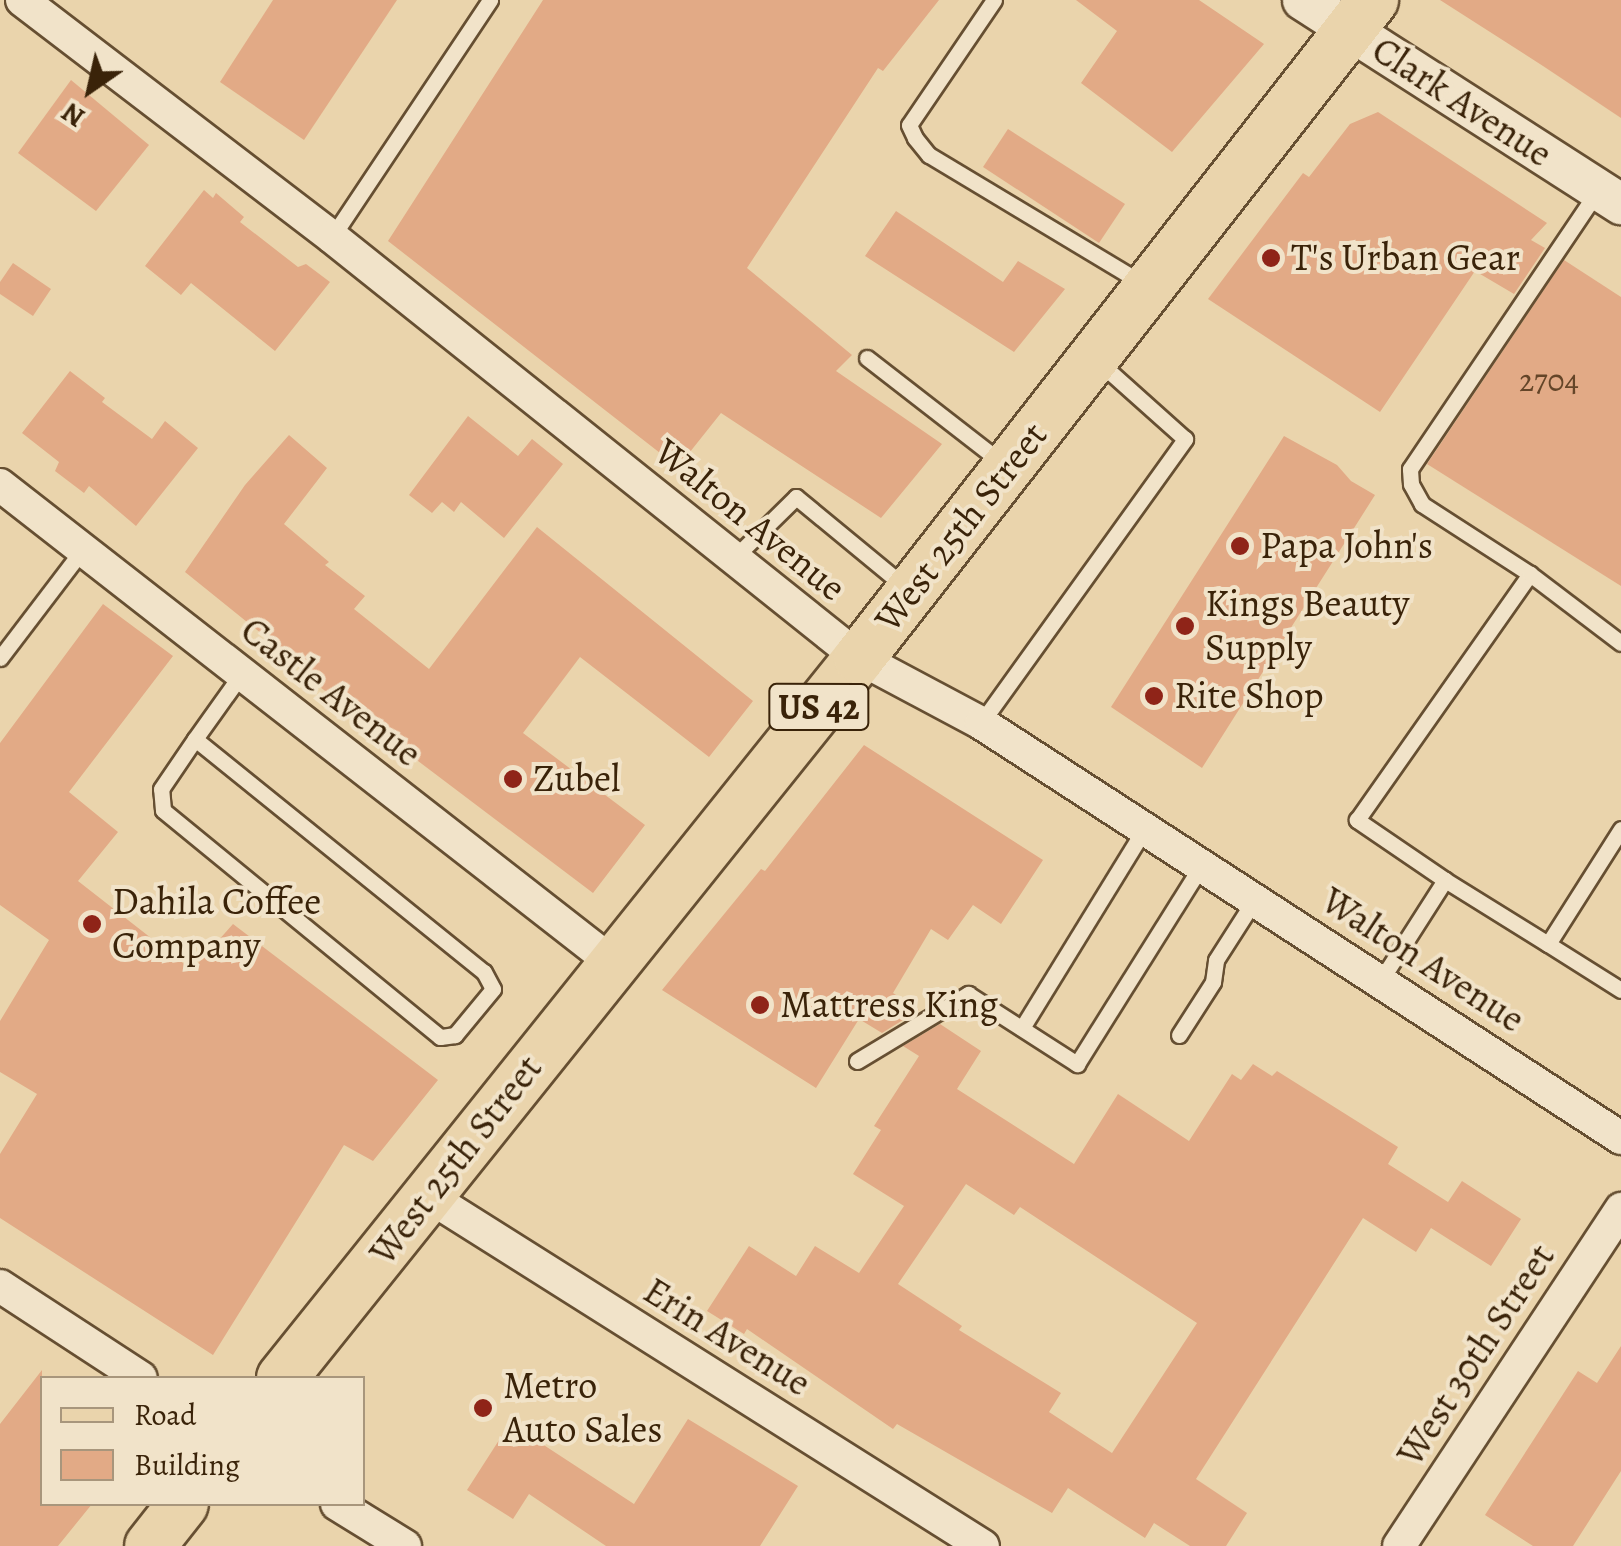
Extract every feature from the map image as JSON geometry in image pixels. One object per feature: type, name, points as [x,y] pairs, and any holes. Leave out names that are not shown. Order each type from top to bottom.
[{"type":"main road","name":"West 25th Street","points":[[284,1376],[859,658],[1361,15]]},
{"type":"main road","points":[[150,1546],[182,1506]]},
{"type":"street","name":"Walton Avenue","points":[[22,0],[332,237],[859,658],[981,723],[1621,1138]]},
{"type":"street","name":"Clark Avenue","points":[[1303,0],[1361,15],[1610,197]]},
{"type":"street","name":"Castle Avenue","points":[[0,485],[613,963]]},
{"type":"street","name":"Erin Avenue","points":[[428,1196],[983,1546]]},
{"type":"street","name":"West 30th Street","points":[[1398,1546],[1621,1209]]},
{"type":"street","points":[[0,1286],[139,1376]]},
{"type":"street","points":[[340,1506],[405,1546]]},
{"type":"lane","points":[[332,237],[490,0]]},
{"type":"lane","points":[[994,0],[909,124],[915,138],[928,155],[1150,288]]},
{"type":"lane","points":[[1610,197],[1410,469],[1411,484],[1422,504],[1530,574],[1621,643]]},
{"type":"lane","points":[[867,358],[1008,467]]},
{"type":"lane","points":[[981,723],[1186,439],[1094,358]]},
{"type":"lane","points":[[734,558],[796,496],[911,592]]},
{"type":"lane","points":[[0,658],[83,550]]},
{"type":"lane","points":[[1530,574],[1357,820],[1621,990]]},
{"type":"lane","points":[[195,739],[484,972],[494,988],[455,1035],[440,1036],[163,810],[161,789],[195,739],[242,673]]},
{"type":"lane","points":[[1022,1028],[1144,828]]},
{"type":"lane","points":[[1548,944],[1621,829]]},
{"type":"lane","points":[[857,1061],[968,994],[1077,1064],[1202,865]]},
{"type":"lane","points":[[1382,980],[1445,880]]},
{"type":"lane","points":[[1179,1035],[1213,982],[1216,960],[1255,898]]},
{"type":"building","points":[[273,0],[397,0],[304,140],[220,82]]},
{"type":"building","points":[[543,0],[939,0],[883,71],[878,68],[747,268],[852,355],[836,371],[942,444],[881,518],[721,413],[678,467],[388,241]]},
{"type":"building","points":[[1076,0],[1199,0],[1264,44],[1172,152],[1081,83],[1117,31]]},
{"type":"building","points":[[1440,0],[1621,0],[1621,118],[1543,66]]},
{"type":"building","points":[[71,80],[149,145],[96,211],[18,153]]},
{"type":"building","points":[[1378,112],[1547,223],[1531,240],[1545,248],[1514,294],[1475,271],[1380,412],[1208,299],[1303,173],[1309,177],[1350,124]]},
{"type":"building","points":[[1008,129],[1125,204],[1099,243],[983,167]]},
{"type":"building","points":[[204,190],[213,198],[216,193],[244,217],[240,222],[298,267],[306,264],[330,282],[275,351],[191,283],[181,295],[145,266]]},
{"type":"building","points":[[896,211],[1003,282],[1018,261],[1065,289],[1014,352],[865,256]]},
{"type":"building","points":[[1564,260],[1621,297],[1621,586],[1427,464]]},
{"type":"building","points":[[13,263],[51,289],[33,316],[0,294],[0,282]]},
{"type":"building","points":[[70,371],[105,398],[102,402],[152,439],[165,421],[198,448],[136,526],[89,486],[84,493],[55,471],[59,462],[22,433]]},
{"type":"building","points":[[468,416],[518,456],[532,439],[563,464],[504,538],[461,502],[454,512],[442,502],[432,513],[409,495]]},
{"type":"building","points":[[289,435],[327,468],[284,524],[329,562],[325,565],[365,596],[354,609],[429,669],[537,527],[753,701],[709,757],[580,657],[523,733],[645,825],[593,893],[316,684],[319,680],[185,572],[245,485]]},
{"type":"building","points":[[1284,436],[1337,465],[1351,481],[1375,495],[1202,768],[1111,707]]},
{"type":"building","points":[[103,604],[173,656],[69,792],[118,832],[78,881],[192,970],[233,924],[438,1080],[373,1161],[344,1145],[213,1355],[0,1218],[0,1154],[37,1094],[0,1072],[0,1021],[49,940],[0,905],[0,743]]},
{"type":"building","points":[[864,745],[1043,860],[1001,924],[973,905],[948,940],[931,929],[893,993],[919,1010],[882,1033],[859,1019],[816,1088],[662,990],[761,869],[765,871]]},
{"type":"building","points":[[940,1024],[981,1051],[957,1089],[1074,1164],[1118,1094],[1189,1141],[1232,1074],[1241,1080],[1253,1064],[1272,1076],[1277,1071],[1398,1147],[1388,1164],[1448,1202],[1462,1181],[1521,1219],[1491,1266],[1431,1228],[1416,1252],[1363,1218],[1196,1479],[1247,1513],[1226,1546],[1190,1546],[1154,1523],[1145,1538],[1068,1488],[1052,1513],[897,1424],[893,1429],[747,1329],[744,1334],[707,1311],[749,1246],[796,1276],[815,1246],[859,1273],[904,1206],[853,1174],[881,1130],[874,1126],[919,1056],[903,1046]],"holes":[[[966,1184],[1014,1215],[1020,1207],[1197,1323],[1112,1453],[1049,1412],[1061,1393],[959,1330],[962,1326],[898,1284]]]},
{"type":"building","points":[[1621,1346],[1621,1471],[1573,1546],[1533,1546],[1485,1515],[1578,1371],[1597,1383]]},
{"type":"building","points":[[42,1370],[40,1506],[90,1506],[58,1546],[0,1546],[0,1424]]},
{"type":"building","points":[[688,1419],[798,1486],[760,1546],[606,1546],[529,1494],[513,1519],[467,1490],[510,1423],[634,1504]]},
{"type":"place","name":"T's Urban Gear","points":[[1271,258]]},
{"type":"place","name":"Papa John's","points":[[1240,546]]},
{"type":"place","name":"Kings Beauty Supply","points":[[1185,626]]},
{"type":"place","name":"Rite Shop","points":[[1154,696]]},
{"type":"place","name":"Zubel","points":[[513,779]]},
{"type":"place","name":"Dahila Coffee Company","points":[[92,924]]},
{"type":"place","name":"Mattress King","points":[[760,1005]]},
{"type":"place","name":"Metro Auto Sales","points":[[483,1408]]}]
